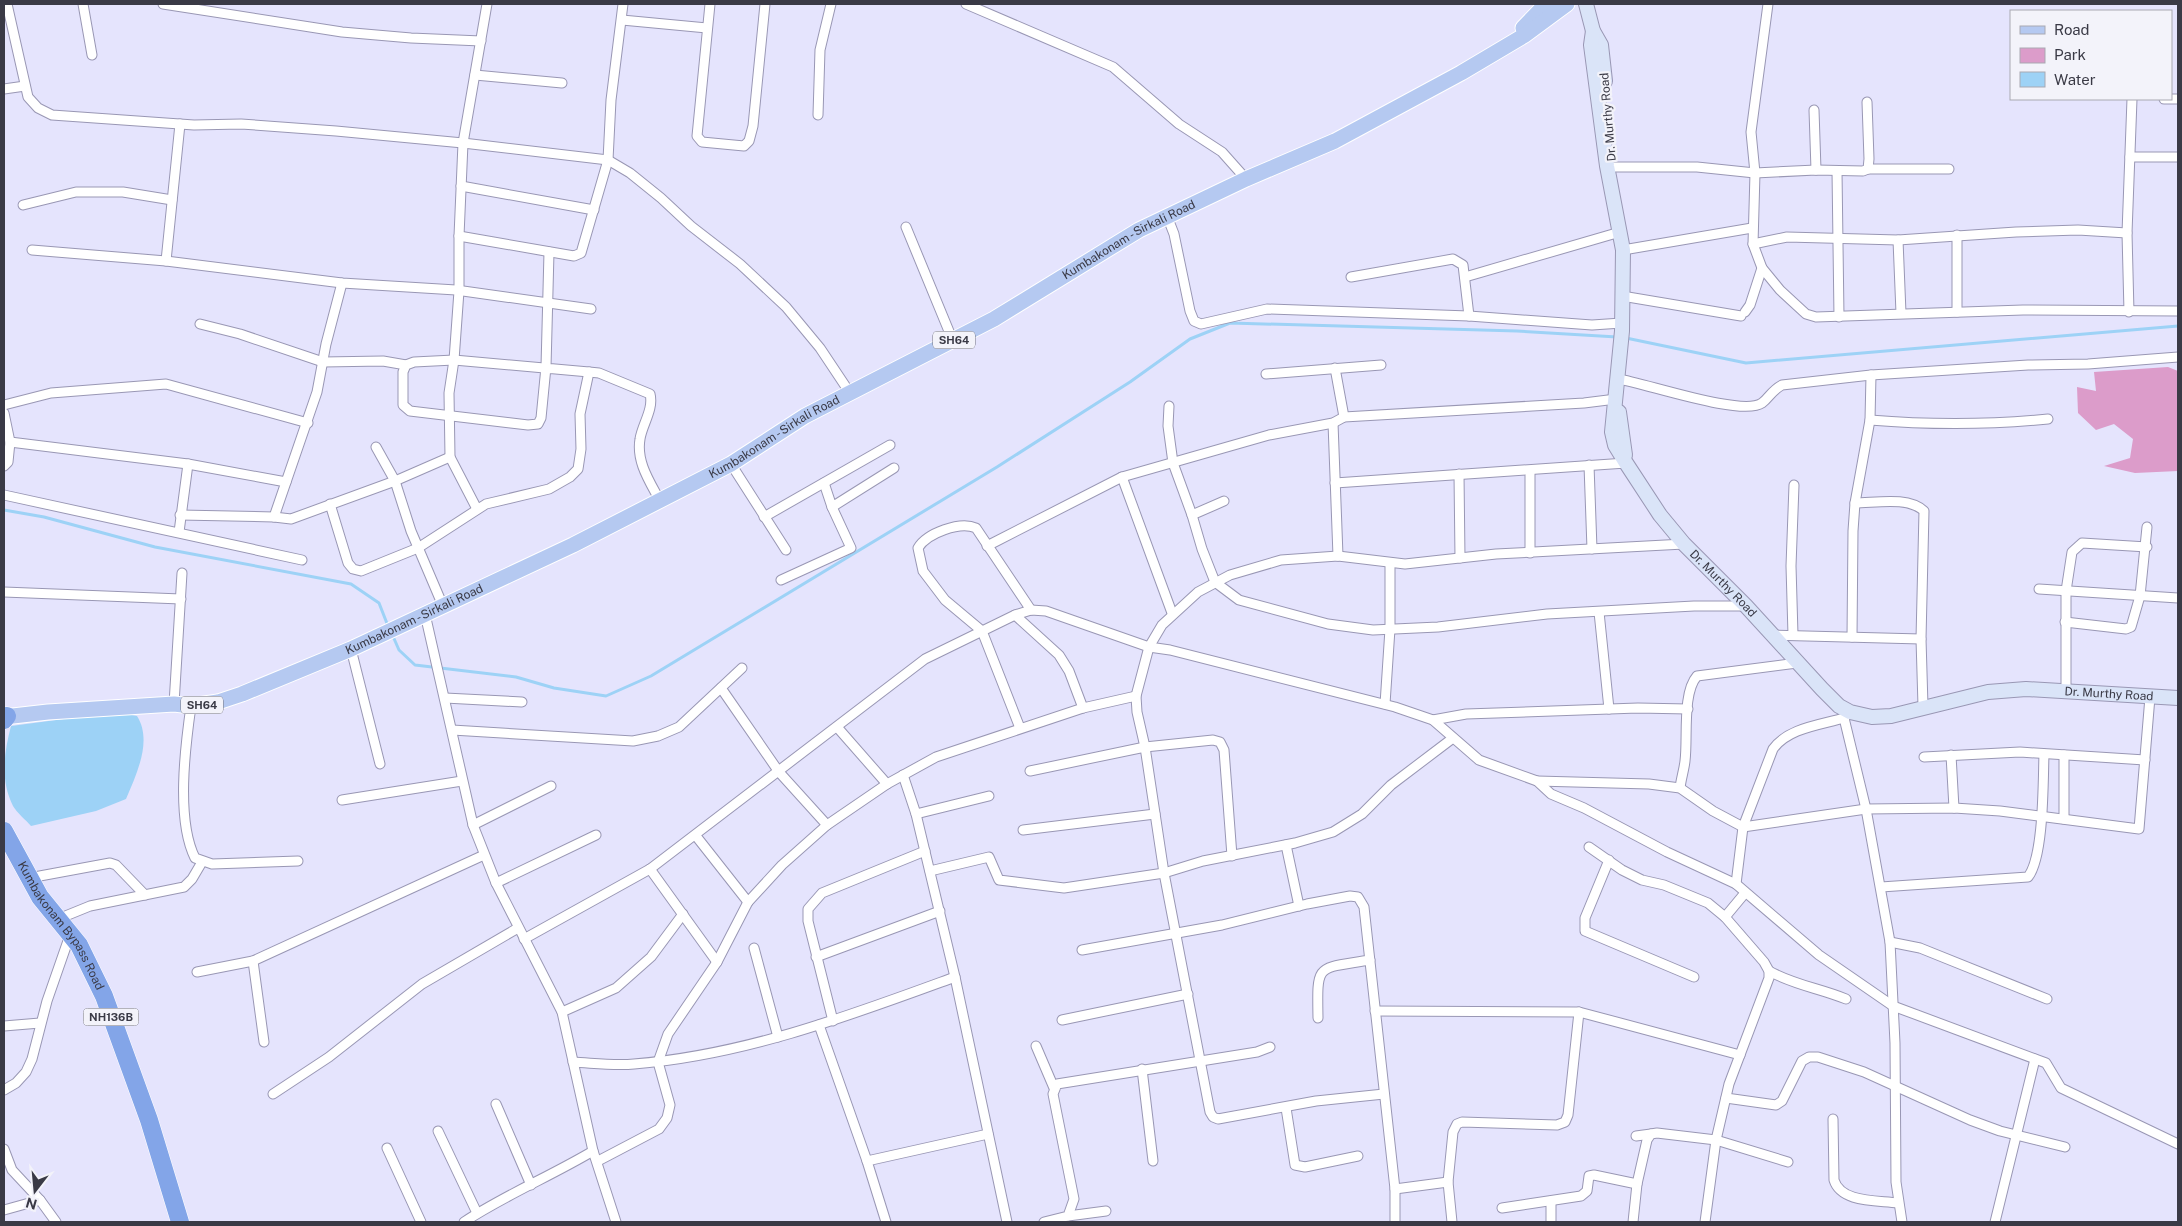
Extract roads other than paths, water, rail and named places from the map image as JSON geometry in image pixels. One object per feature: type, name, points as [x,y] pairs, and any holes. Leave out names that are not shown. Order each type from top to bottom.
[{"type":"highway","name":"Kumbakonam Bypass Road","points":[[4,830],[29,878],[58,920],[79,945],[104,996],[149,1120],[180,1222]]},
{"type":"main road","name":"Kumbakonam - Sirkali Road","points":[[1509,44],[1546,4]]},
{"type":"main road","name":"Kumbakonam - Sirkali Road","points":[[5,718],[48,712],[174,704],[191,706],[218,702],[352,649],[573,545],[731,464],[805,416],[994,319],[1139,230],[1246,179],[1335,141],[1525,36],[1567,4]]},
{"type":"main road","name":"Dr. Murthy Road","points":[[1586,4],[1593,31],[1601,45],[1613,168],[1614,206]]},
{"type":"main road","name":"Dr. Murthy Road","points":[[1593,31],[1591,45],[1607,166],[1623,250],[1622,327],[1615,400],[1622,429],[1625,461],[1660,515],[1684,544],[1746,606],[1847,715],[1891,716],[1923,706],[1988,692],[2026,689],[2178,698]]},
{"type":"main road","name":"Dr. Murthy Road","points":[[1833,698],[1872,708],[1891,716]]},
{"type":"street","points":[[7,4],[28,97],[38,108],[52,115],[180,124],[241,124],[463,143],[608,160],[630,173],[661,198],[691,226],[740,264],[786,307],[820,348],[850,393]]},
{"type":"street","points":[[83,4],[92,55]]},
{"type":"street","points":[[163,4],[342,32],[411,38],[481,41]]},
{"type":"street","points":[[477,509],[450,457],[449,393],[454,360],[459,291],[463,143],[487,4]]},
{"type":"street","points":[[459,236],[549,252],[578,255],[594,210],[608,160],[611,100],[623,4]]},
{"type":"street","points":[[710,4],[697,136],[702,142],[744,146],[749,141],[753,126],[765,4]]},
{"type":"street","points":[[818,115],[820,50],[832,4]]},
{"type":"street","points":[[966,4],[1113,67],[1179,124],[1222,152],[1246,179]]},
{"type":"street","points":[[1768,4],[1751,132],[1755,174],[1753,244],[1762,268],[1806,314],[1816,317],[1839,317],[1901,313],[2023,310],[2178,311]]},
{"type":"street","points":[[622,20],[707,28]]},
{"type":"street","points":[[4,36],[14,35]]},
{"type":"street","points":[[475,75],[562,83]]},
{"type":"street","points":[[4,89],[25,86]]},
{"type":"street","points":[[2129,312],[2127,233],[2132,100]]},
{"type":"street","points":[[1867,102],[1868,169]]},
{"type":"street","points":[[1814,110],[1816,170]]},
{"type":"street","points":[[166,261],[180,124]]},
{"type":"street","points":[[2130,157],[2178,157]]},
{"type":"street","points":[[1613,168],[1697,167],[1755,174],[1816,170],[1949,169]]},
{"type":"street","points":[[1837,171],[1836,237],[1839,317]]},
{"type":"street","points":[[461,186],[594,210]]},
{"type":"street","points":[[23,205],[76,192],[123,192],[172,200]]},
{"type":"street","points":[[1167,216],[1174,234],[1190,311],[1194,321],[1201,324],[1267,309],[1469,316],[1622,327]]},
{"type":"street","points":[[906,227],[953,341]]},
{"type":"street","points":[[1623,250],[1752,228]]},
{"type":"street","points":[[1753,244],[1787,237],[1898,240],[1957,235],[2078,230],[2127,233]]},
{"type":"street","points":[[1465,277],[1620,232]]},
{"type":"street","points":[[1957,235],[1957,312]]},
{"type":"street","points":[[1898,240],[1901,313]]},
{"type":"street","points":[[32,250],[166,261],[342,284],[459,291],[590,309]]},
{"type":"street","points":[[406,365],[403,372],[403,405],[410,411],[528,425],[538,424],[542,418],[546,367],[549,252]]},
{"type":"street","points":[[1351,277],[1453,259],[1463,265],[1469,316]]},
{"type":"street","points":[[1622,296],[1743,314],[1750,305],[1762,268]]},
{"type":"street","points":[[274,517],[308,423],[342,284]]},
{"type":"street","points":[[200,324],[240,334],[323,362],[383,362],[406,365],[414,362],[454,360],[599,373],[650,394],[649,410],[640,440],[640,461],[660,501]]},
{"type":"street","points":[[1618,379],[1682,395],[1750,407],[1763,403],[1771,391],[1782,385],[1871,375],[2028,365],[2088,364],[2178,357]]},
{"type":"street","points":[[1266,374],[1381,365]]},
{"type":"street","points":[[1336,368],[1344,417]]},
{"type":"street","points":[[330,504],[348,563],[353,569],[361,571],[418,548],[449,530],[477,509],[549,489],[570,478],[578,469],[581,449],[580,414],[589,372]]},
{"type":"street","points":[[1852,637],[1855,504],[1870,420],[1871,375]]},
{"type":"street","points":[[4,405],[51,393],[166,384],[308,423]]},
{"type":"street","points":[[987,546],[1122,477],[1269,435],[1333,423],[1344,417],[1615,400]]},
{"type":"street","points":[[1169,406],[1168,426],[1173,463],[1215,582],[1239,600],[1254,606],[1328,624],[1373,630],[1598,612],[1694,606],[1746,606]]},
{"type":"street","points":[[4,413],[10,442],[8,462],[4,466]]},
{"type":"street","points":[[1870,420],[1995,425],[2048,419]]},
{"type":"street","points":[[1333,423],[1338,556]]},
{"type":"street","points":[[10,442],[188,464],[286,482]]},
{"type":"street","points":[[764,517],[890,445]]},
{"type":"street","points":[[376,447],[395,481],[418,548],[443,606]]},
{"type":"street","points":[[180,515],[274,517],[291,520],[395,481],[450,457]]},
{"type":"street","points":[[1335,483],[1530,471],[1625,461]]},
{"type":"street","points":[[179,532],[188,464]]},
{"type":"street","points":[[731,464],[786,550]]},
{"type":"street","points":[[1590,465],[1592,549]]},
{"type":"street","points":[[832,507],[894,468]]},
{"type":"street","points":[[1530,471],[1530,553]]},
{"type":"street","points":[[1459,474],[1460,558]]},
{"type":"street","points":[[1122,477],[1172,613]]},
{"type":"street","points":[[781,580],[851,548],[832,507],[824,483]]},
{"type":"street","points":[[1793,636],[1791,566],[1794,485]]},
{"type":"street","points":[[4,495],[302,560]]},
{"type":"street","points":[[1192,515],[1224,500]]},
{"type":"street","points":[[1855,504],[1905,502],[1918,505],[1924,511],[1920,639],[1923,706]]},
{"type":"street","points":[[1020,728],[982,631],[945,600],[923,571],[918,548],[922,540],[959,525],[968,524],[976,528],[1031,610]]},
{"type":"street","points":[[2066,622],[2126,629],[2131,627],[2140,596],[2148,527]]},
{"type":"street","points":[[2066,691],[2066,591],[2072,552],[2082,543],[2147,547]]},
{"type":"street","points":[[1384,1094],[1338,1098],[1218,1120],[1210,1112],[1164,873],[1145,747],[1137,712],[1136,696],[1149,647],[1172,613],[1198,592],[1230,575],[1281,560],[1338,556],[1390,563],[1684,544]]},
{"type":"street","points":[[1385,704],[1390,629],[1390,563]]},
{"type":"street","points":[[174,704],[182,573]]},
{"type":"street","points":[[2039,589],[2178,598]]},
{"type":"street","points":[[4,592],[181,599]]},
{"type":"street","points":[[524,939],[650,870],[925,659],[1015,615],[1031,610],[1046,611],[1149,647],[1188,654],[1385,704],[1433,720],[1479,760],[1537,781],[1649,784],[1680,788],[1713,811],[1743,827],[1866,809],[1954,808],[2042,816],[2139,829],[2150,697]]},
{"type":"street","points":[[1598,612],[1609,709]]},
{"type":"street","points":[[425,614],[473,825],[496,883],[562,1012],[593,1151],[598,1161],[616,1222]]},
{"type":"street","points":[[1015,615],[1058,655],[1069,671],[1083,708]]},
{"type":"street","points":[[1771,635],[1920,639]]},
{"type":"street","points":[[352,649],[380,764]]},
{"type":"street","points":[[1680,788],[1685,760],[1688,709],[1692,681],[1697,676],[1797,663]]},
{"type":"street","points":[[452,730],[633,740],[658,736],[679,727],[742,668]]},
{"type":"street","points":[[722,688],[779,772],[827,825]]},
{"type":"street","points":[[598,1161],[659,1129],[667,1118],[670,1105],[658,1062],[668,1034],[717,962],[748,902],[782,865],[827,825],[887,784],[936,757],[1083,708],[1136,696]]},
{"type":"street","points":[[445,698],[522,702]]},
{"type":"street","points":[[191,706],[184,770],[185,810],[189,845],[195,858],[212,864],[298,861]]},
{"type":"street","points":[[1433,720],[1466,714],[1609,709],[1688,709]]},
{"type":"street","points":[[1736,884],[1743,827],[1773,749],[1781,738],[1847,715],[1890,942],[1896,1088],[1895,1156],[1898,1203],[1902,1222]]},
{"type":"street","points":[[837,727],[887,784]]},
{"type":"street","points":[[930,872],[989,857],[999,880],[1064,888],[1164,873],[1203,861],[1286,845],[1333,832],[1362,814],[1390,785],[1453,738]]},
{"type":"street","points":[[1030,770],[1145,747],[1213,740],[1223,745],[1232,856]]},
{"type":"street","points":[[1924,757],[1952,754],[2020,752],[2145,760]]},
{"type":"street","points":[[1952,754],[1954,808]]},
{"type":"street","points":[[1881,887],[2028,877],[2034,866],[2042,816],[2044,754]]},
{"type":"street","points":[[2064,755],[2064,819]]},
{"type":"street","points":[[903,775],[916,814],[940,911],[1007,1222]]},
{"type":"street","points":[[342,800],[462,781]]},
{"type":"street","points":[[1537,781],[1551,794],[1584,808],[1667,852],[1736,884],[1819,955],[1894,1006],[2046,1063],[2056,1082],[2069,1093],[2178,1144]]},
{"type":"street","points":[[473,825],[551,786]]},
{"type":"street","points":[[916,814],[989,796]]},
{"type":"street","points":[[1023,830],[1155,814]]},
{"type":"street","points":[[496,883],[596,835]]},
{"type":"street","points":[[696,836],[748,902]]},
{"type":"street","points":[[1286,845],[1299,906]]},
{"type":"street","points":[[1589,847],[1642,880],[1664,885],[1708,903],[1725,917],[1769,971],[1799,986],[1827,991],[1846,998]]},
{"type":"street","points":[[833,1021],[816,957],[808,921],[808,909],[813,901],[822,893],[925,852]]},
{"type":"street","points":[[196,972],[253,961],[484,856]]},
{"type":"street","points":[[1608,860],[1585,918],[1585,931],[1694,977]]},
{"type":"street","points":[[58,920],[90,906],[184,887],[192,879],[202,862]]},
{"type":"street","points":[[29,878],[110,863],[116,865],[145,895]]},
{"type":"street","points":[[650,870],[717,962]]},
{"type":"street","points":[[1725,917],[1745,893]]},
{"type":"street","points":[[1082,950],[1177,934],[1350,896],[1358,897],[1364,907],[1395,1189],[1395,1222]]},
{"type":"street","points":[[816,957],[940,911]]},
{"type":"street","points":[[562,1012],[616,988],[651,956],[683,914]]},
{"type":"street","points":[[273,1094],[329,1057],[422,984],[518,928]]},
{"type":"street","points":[[4,1090],[16,1083],[26,1072],[32,1059],[40,1023],[70,935]]},
{"type":"street","points":[[1890,942],[1920,948],[2047,1000]]},
{"type":"street","points":[[754,948],[778,1037]]},
{"type":"street","points":[[1318,1018],[1317,980],[1320,974],[1333,966],[1370,960]]},
{"type":"street","points":[[253,961],[264,1042]]},
{"type":"street","points":[[1705,1222],[1716,1140],[1726,1098],[1740,1055],[1766,989],[1769,971]]},
{"type":"street","points":[[573,1062],[632,1064],[658,1062],[741,1046],[833,1021],[955,977]]},
{"type":"street","points":[[1062,1020],[1188,994]]},
{"type":"street","points":[[1375,1011],[1579,1012],[1740,1055]]},
{"type":"street","points":[[1452,1222],[1448,1182],[1453,1132],[1457,1124],[1462,1122],[1557,1125],[1564,1122],[1568,1115],[1579,1012]]},
{"type":"street","points":[[4,1026],[40,1023]]},
{"type":"street","points":[[819,1025],[867,1161],[886,1222]]},
{"type":"street","points":[[1036,1046],[1054,1088],[1053,1094],[1074,1199],[1068,1216]]},
{"type":"street","points":[[1054,1088],[1062,1082],[1257,1052],[1270,1047]]},
{"type":"street","points":[[1726,1098],[1776,1105],[1782,1101],[1802,1062],[1809,1057],[1818,1057],[1864,1072],[1970,1120],[2016,1135],[2065,1147]]},
{"type":"street","points":[[1995,1222],[2035,1059]]},
{"type":"street","points":[[1142,1069],[1153,1161]]},
{"type":"street","points":[[496,1104],[531,1185]]},
{"type":"street","points":[[1286,1108],[1294,1165],[1305,1167],[1358,1156]]},
{"type":"street","points":[[1833,1119],[1834,1180],[1836,1189],[1848,1196],[1898,1203]]},
{"type":"street","points":[[438,1131],[477,1213]]},
{"type":"street","points":[[1636,1136],[1658,1133],[1716,1140],[1788,1162]]},
{"type":"street","points":[[867,1161],[988,1134]]},
{"type":"street","points":[[1633,1222],[1637,1184],[1647,1140],[1651,1134]]},
{"type":"street","points":[[387,1148],[421,1222]]},
{"type":"street","points":[[4,1149],[12,1170],[40,1200],[56,1222]]},
{"type":"street","points":[[464,1222],[477,1213],[593,1151]]},
{"type":"street","points":[[1502,1208],[1585,1194],[1589,1176],[1594,1175],[1637,1184]]},
{"type":"street","points":[[1395,1189],[1448,1182]]},
{"type":"street","points":[[4,1210],[40,1200]]},
{"type":"street","points":[[1551,1200],[1551,1222]]},
{"type":"street","points":[[1044,1222],[1068,1216],[1106,1211]]},
{"type":"water","points":[[116,712],[137,716],[142,726],[143,747],[141,758],[126,799],[96,811],[31,826],[13,806],[6,786],[4,766],[11,726]]},
{"type":"waterway","points":[[392,634],[399,650],[415,665],[516,677],[554,688],[606,696],[651,676],[997,467],[1130,382],[1190,339],[1230,323],[1517,331],[1617,337]]},
{"type":"waterway","points":[[1626,338],[1746,363],[2178,326]]},
{"type":"waterway","points":[[4,510],[44,517],[155,547],[351,584],[379,603],[388,626]]}]
